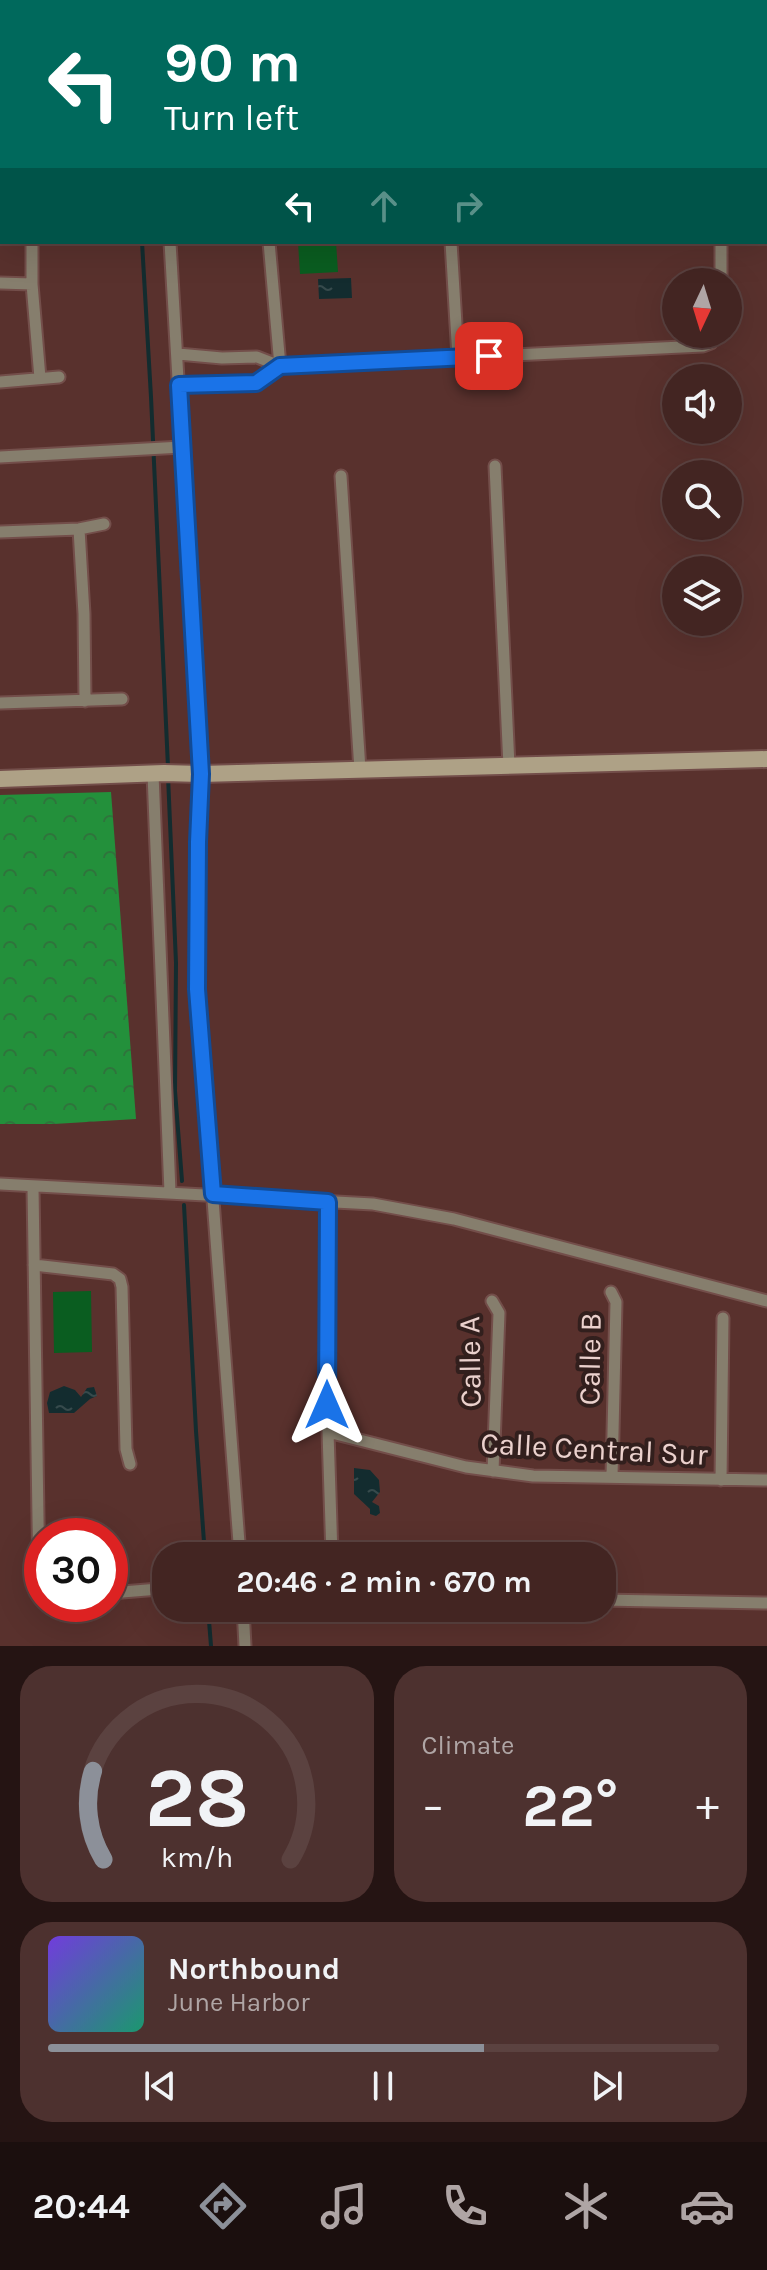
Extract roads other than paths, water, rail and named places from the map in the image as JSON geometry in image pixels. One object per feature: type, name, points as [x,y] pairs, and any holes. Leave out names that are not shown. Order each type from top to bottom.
[{"type":"street","points":[[32,244],[40,378]]},
{"type":"street","points":[[170,244],[201,774],[197,989],[239,1542]]},
{"type":"street","points":[[269,244],[280,366]]},
{"type":"street","points":[[451,244],[458,357]]},
{"type":"street","points":[[721,244],[721,268]]},
{"type":"street","points":[[0,283],[32,284]]},
{"type":"street","points":[[178,354],[257,357],[280,366],[662,348]]},
{"type":"street","points":[[179,385],[256,383],[280,366]]},
{"type":"street","points":[[0,382],[59,377]]},
{"type":"street","points":[[0,457],[182,447]]},
{"type":"street","points":[[495,466],[509,766]]},
{"type":"street","points":[[341,476],[360,770]]},
{"type":"street","points":[[0,532],[79,529],[104,524]]},
{"type":"street","points":[[79,529],[85,701]]},
{"type":"street","points":[[0,703],[122,699]]},
{"type":"street","points":[[0,779],[767,759]]},
{"type":"street","points":[[158,773],[170,1192]]},
{"type":"street","points":[[0,1184],[373,1204],[454,1219],[767,1301]]},
{"type":"street","points":[[33,1187],[38,1518]]},
{"type":"street","points":[[328,1202],[328,1432],[332,1542]]},
{"type":"street","points":[[34,1265],[113,1274],[120,1279],[126,1449],[130,1464]]},
{"type":"street","name":"Calle B","points":[[611,1292],[616,1302],[612,1476]]},
{"type":"street","name":"Calle A","points":[[492,1301],[499,1313],[493,1471]]},
{"type":"street","points":[[721,1480],[723,1318]]},
{"type":"street","name":"Calle Central Sur","points":[[328,1432],[466,1467],[533,1476],[767,1480]]},
{"type":"street","points":[[128,1592],[152,1590]]},
{"type":"street","points":[[616,1600],[767,1603]]},
{"type":"street","points":[[244,1622],[245,1646]]},
{"type":"water","points":[[351,278],[352,298],[319,299],[318,279]]},
{"type":"water","points":[[64,1386],[75,1390],[81,1397],[87,1388],[94,1387],[97,1396],[74,1413],[49,1413],[47,1403],[50,1392]]},
{"type":"water","points":[[354,1468],[370,1470],[379,1480],[380,1492],[372,1502],[379,1506],[380,1513],[376,1516],[370,1514],[370,1509],[354,1494]]},
{"type":"waterway","points":[[142,244],[168,767]]},
{"type":"waterway","points":[[168,776],[176,963],[175,1091],[182,1181]]},
{"type":"waterway","points":[[184,1205],[204,1542]]},
{"type":"waterway","points":[[209,1622],[211,1646]]}]
